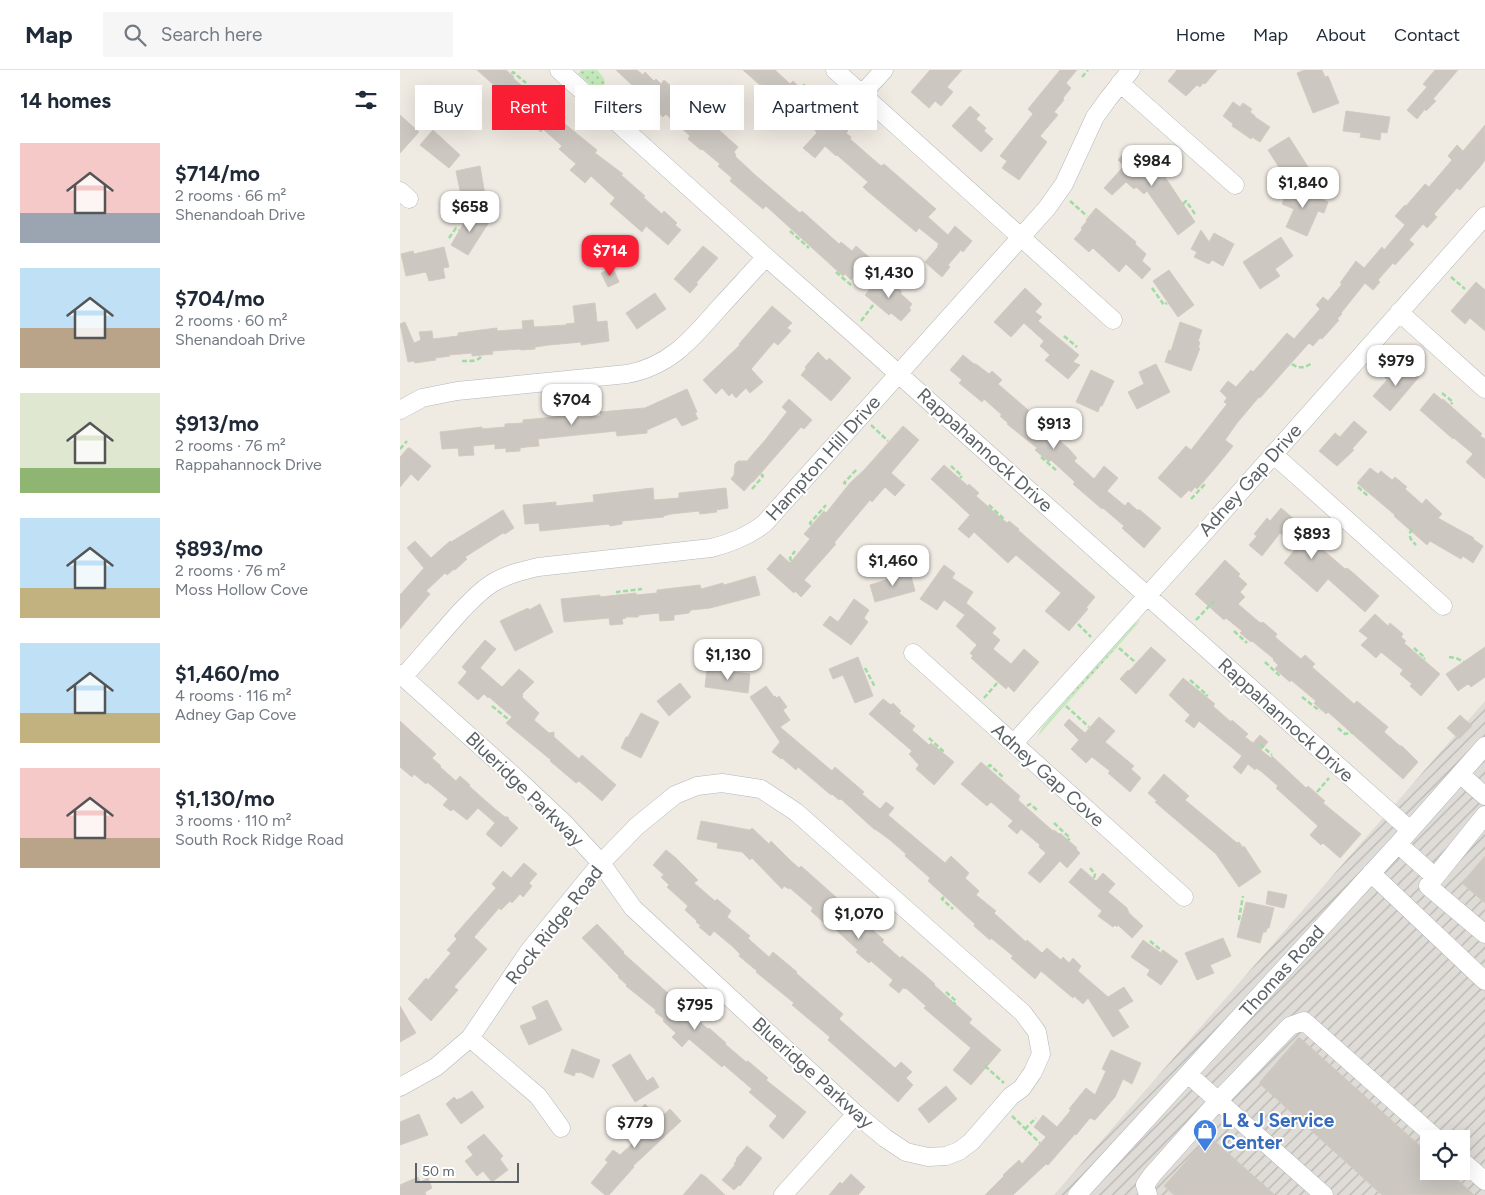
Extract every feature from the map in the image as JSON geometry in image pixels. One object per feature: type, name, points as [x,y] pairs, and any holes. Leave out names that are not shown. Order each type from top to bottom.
[{"type":"street","name":"Rappahannock Drive","points":[[559,70],[1410,830]]},
{"type":"street","points":[[834,70],[846,85]]},
{"type":"street","points":[[872,85],[884,70]]},
{"type":"street","points":[[1126,77],[1234,185]]},
{"type":"street","name":"Hampton Hill Drive","points":[[402,675],[480,593],[492,583],[515,572],[538,567],[711,548],[735,541],[754,531],[772,517],[1047,208],[1064,184],[1100,108],[1126,77]]},
{"type":"street","points":[[877,117],[1021,238],[1113,320]]},
{"type":"street","name":"Adney Gap Drive","points":[[1014,743],[1485,216]]},
{"type":"street","points":[[400,410],[422,398],[457,391],[628,374],[650,368],[666,360],[688,343],[766,256]]},
{"type":"street","points":[[1399,312],[1485,389]]},
{"type":"street","points":[[1273,454],[1443,606]]},
{"type":"street","name":"Adney Gap Cove","points":[[913,653],[1184,896]]},
{"type":"street","name":"Blueridge Parkway","points":[[402,675],[565,824],[601,863],[633,908],[856,1114],[885,1138],[906,1152],[928,1157],[946,1156],[959,1151],[971,1142],[1011,1096],[1022,1088],[1033,1072],[1041,1054]]},
{"type":"street","name":"Thomas Road","points":[[1077,1195],[1398,844],[1485,746]]},
{"type":"street","points":[[1460,774],[1485,796]]},
{"type":"street","name":"Rock Ridge Road","points":[[400,1088],[436,1068],[470,1038],[529,951],[601,863],[637,826],[675,796],[697,786],[722,783],[761,789],[796,812],[1023,1013],[1037,1032],[1041,1054]]},
{"type":"street","points":[[1485,815],[1428,886],[1485,934]]},
{"type":"street","points":[[1398,844],[1435,877]]},
{"type":"street","points":[[1371,873],[1485,981]]},
{"type":"street","points":[[1148,1195],[1145,1185],[1152,1175],[1218,1101],[1290,1026],[1304,1021],[1427,1130]]},
{"type":"street","points":[[470,1038],[538,1096],[561,1128]]},
{"type":"street","points":[[1188,1074],[1324,1195]]},
{"type":"street","points":[[783,1195],[856,1114]]},
{"type":"street","points":[[1470,1168],[1485,1181]]},
{"type":"path","points":[[1082,77],[1088,70]]},
{"type":"path","points":[[512,74],[513,72],[526,84]]},
{"type":"path","points":[[1070,201],[1087,216]]},
{"type":"path","points":[[1183,204],[1186,201],[1195,214]]},
{"type":"path","points":[[450,238],[456,228],[459,230]]},
{"type":"path","points":[[790,231],[809,248]]},
{"type":"path","points":[[836,272],[852,286]]},
{"type":"path","points":[[1447,274],[1465,289]]},
{"type":"path","points":[[1152,288],[1164,304],[1167,302]]},
{"type":"path","points":[[860,321],[874,304]]},
{"type":"path","points":[[1064,336],[1077,347]]},
{"type":"path","points":[[462,361],[477,360],[482,355]]},
{"type":"path","points":[[1369,361],[1389,380]]},
{"type":"path","points":[[1292,364],[1302,368],[1312,363]]},
{"type":"path","points":[[1442,393],[1453,402],[1451,404]]},
{"type":"path","points":[[869,424],[888,441]]},
{"type":"path","points":[[400,449],[407,441]]},
{"type":"path","points":[[1042,457],[1056,470]]},
{"type":"path","points":[[951,466],[962,476],[960,478]]},
{"type":"path","points":[[846,484],[844,483],[857,469]]},
{"type":"path","points":[[752,489],[763,476],[762,474]]},
{"type":"path","points":[[1191,499],[1206,484],[1204,482]]},
{"type":"path","points":[[1358,487],[1369,497]]},
{"type":"path","points":[[811,525],[810,523],[826,505]]},
{"type":"path","points":[[989,505],[1006,520]]},
{"type":"path","points":[[1412,530],[1409,534],[1410,539],[1416,545]]},
{"type":"path","points":[[791,561],[790,558],[795,551]]},
{"type":"path","points":[[618,594],[617,592],[642,589]]},
{"type":"path","points":[[1193,624],[1214,601]]},
{"type":"path","points":[[1078,624],[1094,639]]},
{"type":"path","points":[[1234,631],[1246,643]]},
{"type":"path","points":[[1119,648],[1135,662]]},
{"type":"path","points":[[1414,648],[1424,659]]},
{"type":"path","points":[[1449,657],[1464,662]]},
{"type":"path","points":[[1265,662],[1281,676]]},
{"type":"path","points":[[865,668],[875,687]]},
{"type":"path","points":[[1190,680],[1206,696]]},
{"type":"path","points":[[984,698],[998,682]]},
{"type":"path","points":[[1302,697],[1320,712]]},
{"type":"path","points":[[492,706],[508,719]]},
{"type":"path","points":[[1066,706],[1089,727]]},
{"type":"path","points":[[1338,728],[1346,734],[1353,732]]},
{"type":"path","points":[[929,738],[944,752]]},
{"type":"path","points":[[1260,744],[1272,755]]},
{"type":"path","points":[[988,767],[990,765],[1003,777]]},
{"type":"path","points":[[1316,792],[1329,778]]},
{"type":"path","points":[[1027,806],[1030,804],[1037,810]]},
{"type":"path","points":[[1054,823],[1070,838],[1068,840]]},
{"type":"path","points":[[1090,868],[1095,874],[1094,878]]},
{"type":"path","points":[[1240,919],[1243,896]]},
{"type":"path","points":[[944,897],[942,899],[953,909]]},
{"type":"path","points":[[1150,941],[1162,951]]},
{"type":"path","points":[[946,992],[956,1001],[954,1004]]},
{"type":"path","points":[[985,1066],[1008,1086]]},
{"type":"path","points":[[1012,1116],[1040,1143]]},
{"type":"path","points":[[1025,1129],[1036,1118]]},
{"type":"shaded area","points":[[1485,701],[1485,1195],[1054,1195]]},
{"type":"green space","points":[[581,70],[597,70],[603,77],[604,85],[591,85],[578,74]]},
{"type":"green space","points":[[1141,620],[1037,737],[1043,726],[1133,625]]},
{"type":"building","points":[[477,70],[506,70],[521,85],[494,85]]},
{"type":"building","points":[[616,70],[637,70],[643,75],[645,72],[654,81],[656,79],[661,84],[664,80],[670,85],[670,118],[666,114],[663,117],[660,114],[660,85],[632,85]]},
{"type":"building","points":[[743,70],[775,70],[790,84],[793,81],[797,85],[762,84],[760,85]]},
{"type":"building","points":[[930,70],[962,70],[947,87],[953,92],[941,106],[935,101],[929,108],[911,92]]},
{"type":"building","points":[[1060,70],[1077,70],[1066,83],[1071,88],[1054,112],[1058,115],[1040,136],[1047,142],[1019,180],[1002,168],[1007,161],[1000,156],[1033,114],[1028,109]]},
{"type":"building","points":[[1177,70],[1217,70],[1205,84],[1203,83],[1200,87],[1197,85],[1186,96],[1168,81]]},
{"type":"building","points":[[1305,70],[1322,70],[1325,77],[1328,76],[1339,103],[1313,113],[1297,73]]},
{"type":"building","points":[[1435,70],[1458,70],[1433,99],[1436,101],[1426,111],[1425,109],[1417,119],[1407,110],[1427,87],[1423,84]]},
{"type":"building","points":[[1233,102],[1240,107],[1243,103],[1252,109],[1250,112],[1255,117],[1270,127],[1260,142],[1252,137],[1251,139],[1232,126],[1233,124],[1223,116]]},
{"type":"building","points":[[970,106],[980,115],[976,119],[986,128],[984,131],[993,139],[981,152],[952,126]]},
{"type":"building","points":[[1346,111],[1390,117],[1387,133],[1381,132],[1380,140],[1360,137],[1361,133],[1343,131]]},
{"type":"building","points":[[400,115],[419,132],[400,153]]},
{"type":"building","points":[[565,124],[597,150],[595,153],[623,174],[621,175],[662,214],[664,211],[677,223],[675,225],[681,230],[668,245],[646,226],[642,232],[610,204],[615,198],[591,176],[585,183],[570,170],[576,164],[559,149],[562,146],[544,130],[565,130]]},
{"type":"building","points":[[1485,125],[1485,160],[1480,167],[1460,190],[1457,188],[1434,214],[1437,217],[1427,228],[1423,224],[1409,240],[1414,244],[1395,265],[1393,263],[1378,280],[1380,282],[1373,290],[1365,283],[1341,313],[1337,319],[1339,320],[1322,339],[1320,338],[1313,346],[1309,343],[1259,397],[1225,440],[1233,446],[1197,489],[1195,487],[1191,492],[1189,490],[1181,498],[1158,478],[1186,446],[1191,450],[1227,404],[1224,402],[1227,398],[1220,391],[1228,381],[1236,387],[1251,370],[1253,372],[1287,333],[1294,339],[1320,309],[1316,305],[1323,297],[1328,301],[1342,284],[1340,283],[1356,261],[1364,268],[1382,247],[1384,250],[1405,225],[1395,216],[1425,184],[1429,187],[1452,160],[1448,156],[1457,145],[1463,151]]},
{"type":"building","points":[[433,130],[460,155],[449,168],[420,145]]},
{"type":"building","points":[[683,130],[719,130],[738,147],[734,152],[735,156],[800,213],[802,211],[839,244],[841,242],[852,251],[856,246],[870,258],[851,280],[845,274],[843,276],[766,206],[763,209],[730,181],[732,178],[718,166],[720,164],[688,139],[690,136]]},
{"type":"building","points":[[847,130],[846,133],[851,137],[850,139],[881,166],[884,164],[936,209],[928,217],[948,235],[955,226],[972,241],[948,265],[950,267],[942,277],[925,262],[939,244],[919,228],[916,232],[866,190],[863,187],[868,182],[825,146],[815,158],[803,148],[817,133],[815,131]]},
{"type":"building","points":[[1289,137],[1308,167],[1287,180],[1268,150]]},
{"type":"building","points":[[1131,145],[1166,171],[1163,174],[1195,222],[1178,235],[1147,191],[1144,194],[1126,182],[1112,195],[1104,188],[1124,166],[1118,160]]},
{"type":"building","points":[[480,166],[485,195],[462,200],[456,171]]},
{"type":"building","points":[[1290,185],[1328,202],[1324,213],[1318,211],[1307,236],[1286,227],[1294,209],[1282,204]]},
{"type":"building","points":[[1096,208],[1136,242],[1135,244],[1146,254],[1142,261],[1151,269],[1142,279],[1126,264],[1119,272],[1093,248],[1089,252],[1074,239]]},
{"type":"building","points":[[469,210],[489,222],[468,255],[451,245]]},
{"type":"building","points":[[1201,230],[1209,242],[1214,233],[1234,244],[1223,266],[1212,260],[1209,264],[1194,257],[1197,252],[1191,249]]},
{"type":"building","points":[[1281,237],[1293,256],[1275,269],[1280,276],[1260,289],[1243,262]]},
{"type":"building","points":[[703,246],[718,258],[696,283],[698,284],[690,293],[674,279]]},
{"type":"building","points":[[444,247],[449,267],[443,268],[445,278],[429,281],[426,272],[406,276],[401,254],[413,251],[414,254]]},
{"type":"building","points":[[613,268],[619,282],[608,287],[601,273]]},
{"type":"building","points":[[1169,270],[1194,305],[1178,317],[1153,281]]},
{"type":"building","points":[[882,275],[902,292],[900,293],[912,304],[909,308],[911,310],[901,321],[891,313],[889,315],[865,295]]},
{"type":"building","points":[[1476,282],[1485,290],[1485,331],[1470,318],[1465,324],[1451,311]]},
{"type":"building","points":[[1025,288],[1042,304],[1035,312],[1042,317],[1038,321],[1079,355],[1073,362],[1080,365],[1068,379],[1045,360],[1050,355],[1040,346],[1044,341],[1024,323],[1011,337],[994,322]]},
{"type":"building","points":[[655,293],[666,309],[637,329],[626,313]]},
{"type":"building","points":[[595,303],[597,322],[607,321],[609,341],[581,345],[581,342],[549,345],[535,347],[535,349],[492,351],[493,354],[472,356],[472,353],[449,355],[435,358],[436,360],[415,363],[414,361],[408,362],[400,324],[405,322],[414,343],[421,340],[419,332],[432,331],[433,339],[458,336],[458,333],[497,328],[497,331],[523,329],[522,321],[533,320],[534,327],[566,325],[575,323],[573,306]]},
{"type":"building","points":[[772,306],[792,323],[787,328],[791,331],[778,345],[774,342],[751,369],[763,382],[750,393],[746,388],[736,398],[732,393],[729,396],[722,388],[716,394],[703,380],[740,345]]},
{"type":"building","points":[[1180,322],[1202,330],[1198,341],[1200,342],[1198,348],[1200,348],[1191,371],[1165,362],[1169,350],[1171,351]]},
{"type":"building","points":[[818,352],[827,361],[829,358],[851,378],[831,401],[801,375],[806,369],[805,367]]},
{"type":"building","points":[[963,355],[989,374],[992,371],[1002,380],[998,384],[1068,448],[1077,458],[1074,461],[1094,479],[1104,466],[1118,478],[1107,491],[1125,506],[1128,502],[1137,510],[1140,510],[1161,528],[1144,548],[1122,528],[1124,526],[1073,484],[1075,482],[1051,460],[1049,462],[1035,450],[1037,448],[1007,424],[1000,416],[1002,415],[984,399],[982,402],[959,383],[962,380],[950,370]]},
{"type":"building","points":[[1402,363],[1419,377],[1390,411],[1373,396]]},
{"type":"building","points":[[1156,364],[1170,392],[1137,409],[1128,392],[1144,384],[1139,372]]},
{"type":"building","points":[[1091,370],[1114,381],[1098,412],[1076,402]]},
{"type":"building","points":[[687,389],[698,419],[682,426],[676,417],[647,430],[647,433],[617,436],[616,431],[538,439],[539,446],[520,448],[520,451],[506,452],[506,448],[495,449],[495,444],[473,446],[474,455],[459,456],[458,448],[442,449],[440,432],[482,427],[482,429],[505,427],[505,424],[523,423],[523,420],[565,416],[565,418],[576,418],[601,416],[600,412],[645,408]]},
{"type":"building","points":[[1434,393],[1482,434],[1480,436],[1485,439],[1485,479],[1466,462],[1473,454],[1420,410]]},
{"type":"building","points":[[789,399],[812,420],[804,429],[801,427],[744,491],[731,479],[734,475],[735,464],[738,461],[747,461],[766,439],[787,412],[782,407]]},
{"type":"building","points":[[1354,421],[1367,432],[1352,449],[1354,450],[1337,466],[1319,451],[1335,433],[1340,437]]},
{"type":"building","points":[[903,426],[919,440],[891,473],[905,485],[895,496],[885,487],[872,502],[870,500],[834,543],[836,544],[804,580],[811,586],[801,597],[795,591],[794,593],[767,569],[780,554],[790,563],[810,539],[804,534],[824,511],[826,513],[850,483]]},
{"type":"building","points":[[408,448],[431,466],[418,481],[411,474],[400,487],[400,457]]},
{"type":"building","points":[[944,465],[979,493],[976,496],[1007,523],[1009,521],[1019,529],[1095,597],[1086,608],[1088,609],[1069,631],[1045,611],[1061,593],[1016,555],[1008,563],[974,532],[969,538],[958,529],[970,515],[931,479]]},
{"type":"building","points":[[1370,468],[1378,474],[1381,471],[1392,480],[1395,477],[1422,504],[1426,499],[1442,514],[1438,518],[1474,538],[1483,546],[1473,563],[1463,556],[1461,559],[1430,541],[1427,545],[1357,483]]},
{"type":"building","points":[[653,488],[654,500],[679,498],[679,493],[726,488],[728,508],[716,510],[717,512],[700,514],[699,511],[622,521],[622,524],[610,526],[609,524],[540,531],[539,523],[525,524],[523,505],[556,502],[556,506],[594,502],[593,495]]},
{"type":"building","points":[[1281,508],[1294,519],[1291,523],[1311,540],[1313,538],[1324,547],[1322,549],[1379,596],[1365,612],[1328,579],[1317,592],[1284,563],[1297,547],[1280,533],[1262,556],[1249,545],[1257,536],[1254,534],[1267,518],[1270,521]]},
{"type":"building","points":[[503,510],[514,528],[465,557],[467,559],[455,570],[447,575],[445,573],[426,591],[430,594],[400,629],[400,595],[424,568],[407,548],[415,541],[431,558],[450,541]]},
{"type":"building","points":[[1225,560],[1240,574],[1238,576],[1247,584],[1240,592],[1245,597],[1238,604],[1277,634],[1275,637],[1301,659],[1305,655],[1315,664],[1312,667],[1354,704],[1357,701],[1388,727],[1384,732],[1418,762],[1403,779],[1328,712],[1326,714],[1314,703],[1316,701],[1275,669],[1278,665],[1274,659],[1240,633],[1242,631],[1226,618],[1224,620],[1195,594]]},
{"type":"building","points":[[944,565],[955,573],[952,578],[973,592],[966,603],[996,628],[992,633],[1000,640],[993,649],[1011,664],[1024,649],[1039,662],[1014,692],[1008,686],[1006,689],[971,658],[973,656],[970,653],[977,645],[956,626],[965,615],[944,600],[937,610],[920,599]]},
{"type":"building","points":[[910,572],[915,591],[875,602],[870,585],[892,578],[894,574],[898,576]]},
{"type":"building","points":[[755,576],[760,595],[710,608],[691,610],[689,613],[674,615],[674,620],[660,621],[659,613],[626,617],[622,619],[623,624],[610,625],[609,618],[564,622],[561,599],[600,595],[600,597],[657,593],[657,590],[700,585],[701,589]]},
{"type":"building","points":[[854,599],[869,610],[864,618],[868,622],[851,645],[823,625],[830,616],[838,622]]},
{"type":"building","points":[[540,604],[553,632],[515,651],[500,621]]},
{"type":"building","points":[[1375,614],[1388,626],[1390,623],[1403,634],[1401,637],[1406,641],[1404,643],[1440,674],[1421,696],[1410,686],[1412,684],[1400,674],[1403,670],[1381,652],[1376,658],[1361,645],[1368,638],[1359,631]]},
{"type":"building","points":[[485,640],[496,649],[480,668],[502,687],[519,669],[534,682],[522,694],[522,697],[539,713],[534,720],[549,733],[554,732],[554,737],[579,759],[582,755],[616,785],[602,801],[579,781],[576,783],[506,723],[512,717],[489,697],[484,694],[478,700],[458,683],[467,672],[462,667]]},
{"type":"building","points":[[1151,647],[1166,660],[1136,694],[1120,679]]},
{"type":"building","points":[[1485,647],[1485,677],[1471,687],[1468,684],[1458,691],[1446,674]]},
{"type":"building","points":[[858,657],[873,696],[855,703],[843,675],[833,679],[829,669]]},
{"type":"building","points":[[707,669],[750,674],[748,693],[705,687]]},
{"type":"building","points":[[1183,678],[1215,704],[1213,706],[1231,722],[1232,720],[1248,734],[1245,737],[1253,743],[1260,735],[1268,742],[1261,750],[1271,758],[1272,756],[1306,788],[1308,786],[1325,801],[1323,803],[1361,834],[1340,858],[1323,843],[1321,845],[1310,835],[1318,826],[1276,788],[1278,786],[1262,772],[1256,768],[1255,770],[1248,764],[1241,774],[1233,767],[1242,756],[1199,721],[1194,728],[1185,721],[1190,715],[1169,695]]},
{"type":"building","points":[[680,683],[691,697],[669,716],[657,701]]},
{"type":"building","points":[[766,686],[774,697],[777,698],[779,696],[787,707],[783,710],[790,720],[780,727],[832,771],[835,767],[864,792],[862,794],[880,809],[886,802],[894,808],[888,815],[945,863],[951,856],[969,873],[965,878],[979,891],[976,895],[996,911],[994,913],[1026,942],[1027,940],[1042,953],[1047,948],[1061,960],[1063,957],[1069,963],[1073,958],[1081,966],[1078,971],[1108,997],[1124,987],[1133,1001],[1118,1010],[1129,1027],[1113,1037],[1088,998],[1083,1004],[1041,971],[1035,979],[1011,958],[1013,956],[974,926],[975,924],[928,881],[930,878],[890,840],[875,830],[841,799],[839,800],[831,795],[798,767],[796,770],[772,752],[780,742],[750,697]]},
{"type":"building","points":[[883,699],[891,705],[893,703],[901,711],[899,713],[915,726],[912,730],[929,745],[931,743],[954,762],[934,785],[916,769],[919,765],[909,754],[912,751],[869,714]]},
{"type":"building","points":[[641,713],[659,722],[641,758],[621,748]]},
{"type":"building","points":[[1460,715],[1472,726],[1459,739],[1447,728]]},
{"type":"building","points":[[1099,717],[1115,731],[1105,742],[1134,766],[1131,769],[1141,778],[1130,792],[1108,773],[1110,771],[1092,757],[1086,763],[1071,749],[1079,740],[1064,725],[1069,719],[1085,733]]},
{"type":"building","points":[[400,721],[436,754],[432,758],[440,767],[456,781],[460,776],[495,809],[505,817],[508,817],[518,828],[501,847],[486,834],[495,823],[478,808],[467,820],[453,809],[451,811],[443,805],[448,799],[427,782],[426,784],[414,774],[412,777],[400,767]]},
{"type":"building","points":[[981,762],[1020,796],[1018,800],[1053,831],[1060,833],[1077,848],[1080,853],[1067,868],[1060,861],[1040,883],[1028,873],[1046,853],[1039,847],[1040,845],[1021,829],[1017,834],[1008,826],[1013,821],[991,802],[987,806],[961,784]]},
{"type":"building","points":[[1164,774],[1189,796],[1185,800],[1237,843],[1239,842],[1243,848],[1244,846],[1261,872],[1239,887],[1216,854],[1155,802],[1157,801],[1148,793]]},
{"type":"building","points":[[701,821],[750,830],[752,828],[769,844],[771,841],[799,868],[801,866],[884,940],[882,942],[900,958],[902,956],[926,976],[972,1019],[969,1023],[1001,1050],[971,1085],[953,1070],[971,1048],[924,1008],[926,1006],[907,989],[903,988],[899,993],[889,985],[893,980],[871,961],[869,963],[856,952],[858,950],[825,920],[823,922],[811,911],[813,908],[790,888],[784,886],[782,889],[752,858],[750,860],[742,852],[717,848],[718,843],[697,839]]},
{"type":"building","points":[[666,850],[698,880],[694,883],[715,901],[717,899],[731,911],[727,917],[750,936],[748,938],[752,942],[769,957],[773,952],[797,972],[843,1014],[839,1019],[895,1068],[901,1062],[912,1072],[906,1078],[913,1085],[898,1102],[828,1040],[830,1037],[792,1005],[794,1003],[756,972],[739,956],[740,954],[732,946],[714,931],[710,936],[699,927],[701,926],[697,921],[685,910],[688,906],[667,887],[669,885],[661,877],[664,875],[653,865]]},
{"type":"building","points":[[1485,856],[1485,903],[1462,883]]},
{"type":"building","points":[[524,863],[537,874],[529,883],[532,886],[523,897],[520,894],[512,903],[510,901],[501,910],[499,908],[474,937],[487,949],[454,987],[458,990],[431,1021],[408,999],[426,978],[428,980],[451,953],[447,950],[457,939],[454,936],[496,888],[492,884],[503,871],[511,878]]},
{"type":"building","points":[[1081,868],[1096,881],[1103,873],[1115,884],[1108,892],[1127,908],[1129,913],[1143,926],[1132,938],[1118,925],[1113,927],[1098,916],[1102,911],[1069,882]]},
{"type":"building","points":[[1268,891],[1287,895],[1284,908],[1266,904]]},
{"type":"building","points":[[1246,902],[1274,908],[1269,928],[1267,928],[1266,932],[1263,932],[1260,943],[1237,937]]},
{"type":"building","points":[[597,924],[623,953],[725,1044],[768,1078],[766,1080],[806,1112],[783,1139],[769,1126],[777,1116],[749,1092],[752,1089],[689,1039],[682,1047],[672,1037],[676,1033],[655,1012],[656,1010],[626,986],[619,976],[582,938]]},
{"type":"building","points":[[1223,938],[1231,956],[1210,965],[1214,973],[1197,980],[1185,953]]},
{"type":"building","points":[[1143,940],[1161,953],[1163,950],[1178,961],[1161,985],[1147,975],[1150,970],[1131,957]]},
{"type":"building","points":[[547,1000],[562,1030],[529,1045],[520,1026],[537,1019],[532,1007]]},
{"type":"building","points":[[400,1006],[416,1033],[400,1042]]},
{"type":"building","points":[[1299,1037],[1420,1146],[1420,1180],[1458,1180],[1474,1195],[1382,1195],[1259,1083]]},
{"type":"building","points":[[572,1049],[600,1060],[593,1078],[580,1072],[576,1072],[574,1076],[564,1072]]},
{"type":"building","points":[[1111,1050],[1141,1063],[1132,1084],[1123,1079],[1115,1097],[1095,1120],[1090,1118],[1048,1165],[1046,1164],[1013,1195],[985,1195],[1019,1160],[1022,1164],[1046,1137],[1034,1127],[1043,1115],[1057,1127],[1086,1088],[1095,1095],[1106,1071],[1102,1069]]},
{"type":"building","points":[[630,1054],[647,1081],[653,1077],[659,1087],[635,1102],[612,1065]]},
{"type":"building","points":[[946,1086],[957,1099],[929,1123],[918,1109]]},
{"type":"building","points":[[472,1091],[484,1107],[461,1124],[446,1104],[454,1097],[457,1100],[460,1099]]},
{"type":"building","points":[[645,1104],[659,1119],[670,1109],[681,1121],[633,1166],[609,1195],[605,1195],[591,1183],[608,1162],[605,1160],[613,1150],[620,1155],[644,1133],[632,1117]]},
{"type":"building","points":[[419,1114],[428,1135],[400,1145],[400,1122]]},
{"type":"building","points":[[484,1134],[503,1156],[500,1159],[508,1170],[492,1182],[483,1171],[477,1176],[465,1161],[473,1155],[467,1147]]},
{"type":"building","points":[[1209,1136],[1275,1195],[1174,1195],[1164,1186]]},
{"type":"building","points":[[747,1146],[762,1158],[740,1186],[734,1190],[722,1180],[735,1165],[736,1159]]},
{"type":"building","points":[[701,1174],[706,1177],[725,1195],[683,1195]]},
{"type":"building","points":[[851,1174],[865,1187],[858,1195],[829,1195],[840,1182],[842,1184]]},
{"type":"building","points":[[418,1177],[420,1182],[428,1178],[432,1188],[425,1192],[426,1195],[400,1195],[400,1185]]},
{"type":"place","name":"L & J Service Center","points":[[1205,1152]]}]
